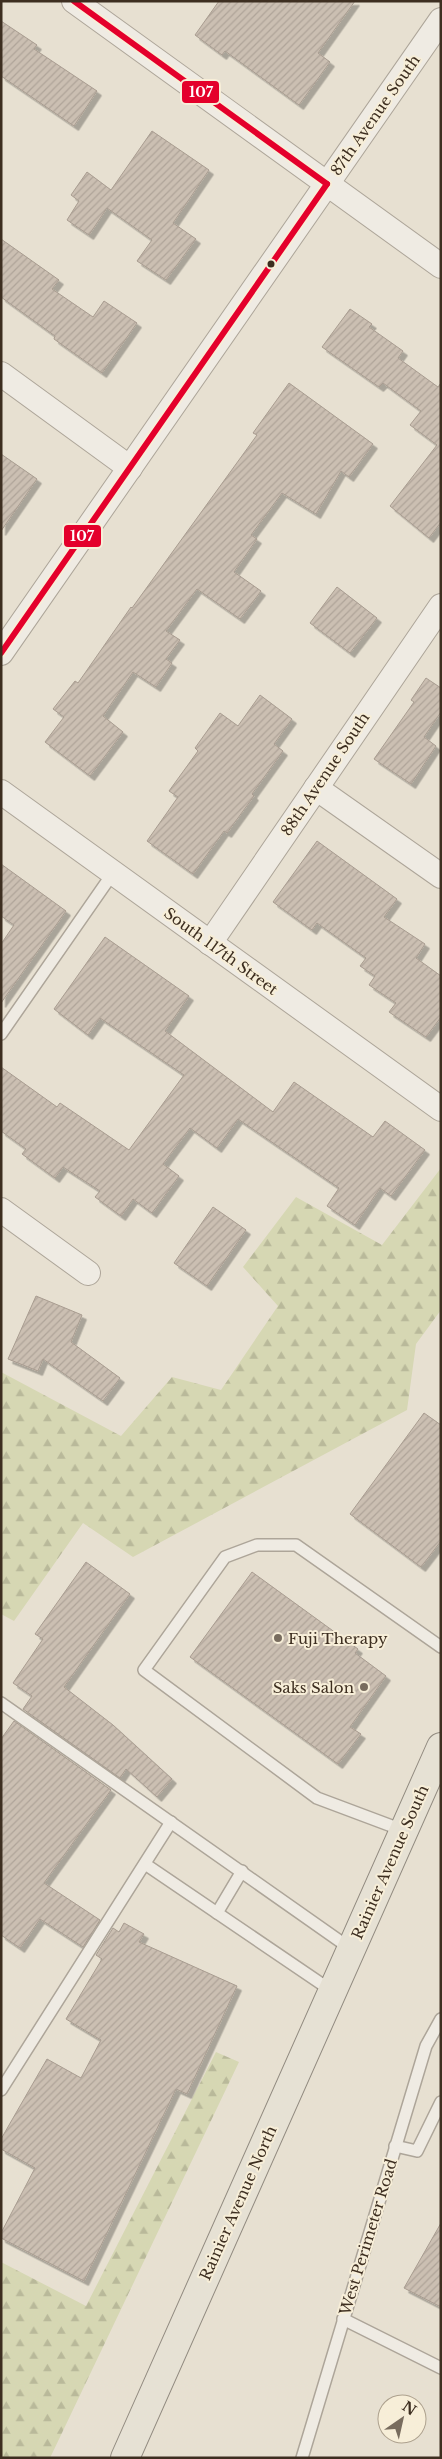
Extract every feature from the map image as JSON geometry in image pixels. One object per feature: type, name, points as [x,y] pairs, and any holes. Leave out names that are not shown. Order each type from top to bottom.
[{"type":"main road","name":"Rainier Avenue South","points":[[351,1949],[441,1747]]},
{"type":"main road","name":"Rainier Avenue North","points":[[125,2458],[351,1949]]},
{"type":"street","points":[[74,1],[441,266]]},
{"type":"street","name":"87th Avenue South","points":[[1,653],[441,20]]},
{"type":"street","points":[[1,374],[130,468]]},
{"type":"street","name":"88th Avenue South","points":[[210,943],[441,606]]},
{"type":"street","points":[[316,788],[441,876]]},
{"type":"street","name":"South 117th Street","points":[[1,792],[441,1109]]},
{"type":"street","points":[[1,1210],[88,1273]]},
{"type":"lane","points":[[1,1034],[113,873]]},
{"type":"lane","points":[[405,1831],[317,1798],[144,1670],[225,1557],[257,1545],[296,1545],[441,1647]]},
{"type":"lane","points":[[1,1703],[351,1949]]},
{"type":"lane","points":[[1,2090],[171,1822]]},
{"type":"lane","points":[[145,1864],[332,1991]]},
{"type":"lane","points":[[217,1913],[242,1871]]},
{"type":"lane","name":"West Perimeter Road","points":[[302,2458],[426,2046],[441,2018]]},
{"type":"lane","points":[[395,2146],[417,2151],[441,2102]]},
{"type":"lane","points":[[343,2319],[441,2368]]},
{"type":"green space","points":[[441,1168],[441,1310],[416,1344],[407,1410],[133,1557],[83,1523],[14,1621],[1,1614],[1,1372],[121,1436],[172,1377],[221,1390],[278,1306],[243,1267],[296,1197],[382,1245]]},
{"type":"green space","points":[[216,2052],[239,2062],[50,2458],[1,2458],[1,2262],[86,2306]]},
{"type":"building","points":[[219,1],[355,1],[318,53],[330,62],[299,105],[225,51],[222,55],[195,35]]},
{"type":"building","points":[[1,21],[37,45],[34,49],[97,91],[74,126],[1,76]]},
{"type":"building","points":[[152,131],[209,170],[173,223],[196,239],[166,280],[137,261],[152,240],[107,208],[89,235],[67,220],[79,201],[71,195],[87,172],[111,190]]},
{"type":"building","points":[[1,239],[59,280],[52,289],[93,317],[104,301],[137,323],[102,373],[54,339],[55,336],[1,297]]},
{"type":"building","points":[[350,309],[372,324],[369,327],[403,351],[398,358],[438,387],[441,383],[441,522],[429,538],[390,506],[437,445],[410,425],[421,411],[383,383],[379,387],[322,347]]},
{"type":"building","points":[[289,383],[373,444],[349,477],[341,471],[316,514],[282,493],[251,535],[257,539],[234,572],[261,591],[240,619],[197,589],[166,631],[180,640],[166,659],[172,663],[156,687],[133,672],[103,716],[123,732],[90,776],[45,742],[64,717],[53,709],[75,681],[78,683],[131,607],[257,435],[253,433]]},
{"type":"building","points":[[1,454],[37,479],[1,531]]},
{"type":"building","points":[[337,587],[377,618],[350,653],[310,623]]},
{"type":"building","points":[[426,678],[441,688],[441,712],[424,737],[436,746],[411,784],[374,759],[414,702],[411,700]]},
{"type":"building","points":[[260,695],[292,719],[274,744],[283,751],[227,833],[224,831],[193,874],[147,841],[178,797],[169,791],[198,751],[195,748],[220,713],[238,726]]},
{"type":"building","points":[[317,841],[397,899],[384,917],[425,944],[416,958],[441,976],[441,1017],[426,1037],[389,1012],[396,1003],[369,985],[375,976],[360,966],[366,958],[317,923],[312,930],[273,902]]},
{"type":"building","points":[[1,864],[66,911],[1,1003],[1,944],[14,925],[1,916]]},
{"type":"building","points":[[105,937],[189,996],[165,1031],[273,1112],[294,1082],[373,1137],[385,1121],[425,1150],[391,1196],[380,1188],[355,1225],[327,1206],[339,1188],[238,1119],[217,1148],[190,1128],[163,1164],[179,1176],[152,1213],[133,1199],[121,1216],[95,1197],[100,1191],[63,1167],[55,1178],[22,1154],[26,1149],[1,1131],[1,1067],[57,1107],[60,1103],[129,1150],[184,1075],[100,1018],[88,1035],[54,1009]]},
{"type":"building","points":[[213,1207],[246,1230],[207,1286],[174,1263]]},
{"type":"building","points":[[36,1296],[82,1315],[71,1342],[120,1378],[103,1401],[43,1359],[38,1371],[8,1359]]},
{"type":"building","points":[[424,1413],[441,1425],[441,1541],[421,1567],[350,1514]]},
{"type":"building","points":[[86,1562],[130,1594],[64,1687],[113,1725],[172,1779],[157,1797],[126,1769],[120,1778],[23,1709],[32,1696],[13,1683],[43,1639],[35,1634]]},
{"type":"building","points":[[252,1572],[358,1649],[355,1653],[386,1676],[350,1727],[361,1734],[338,1764],[190,1657]]},
{"type":"building","points":[[14,1721],[111,1790],[44,1883],[100,1920],[83,1947],[40,1919],[20,1948],[1,1935],[1,1739]]},
{"type":"building","points":[[124,1923],[144,1934],[139,1942],[237,1986],[187,2094],[176,2089],[84,2281],[1,2238],[1,2233],[35,2168],[1,2149],[1,2139],[47,2059],[81,2078],[101,2040],[66,2019],[102,1959],[96,1955],[113,1928],[119,1932]]},
{"type":"building","points":[[441,2223],[441,2307],[404,2288]]},
{"type":"transit line","name":"107","points":[[74,1],[327,184]]},
{"type":"transit line","name":"107","points":[[1,653],[327,184]]},
{"type":"place","name":"Fuji Therapy","points":[[278,1638]]},
{"type":"place","name":"Saks Salon","points":[[364,1687]]}]
